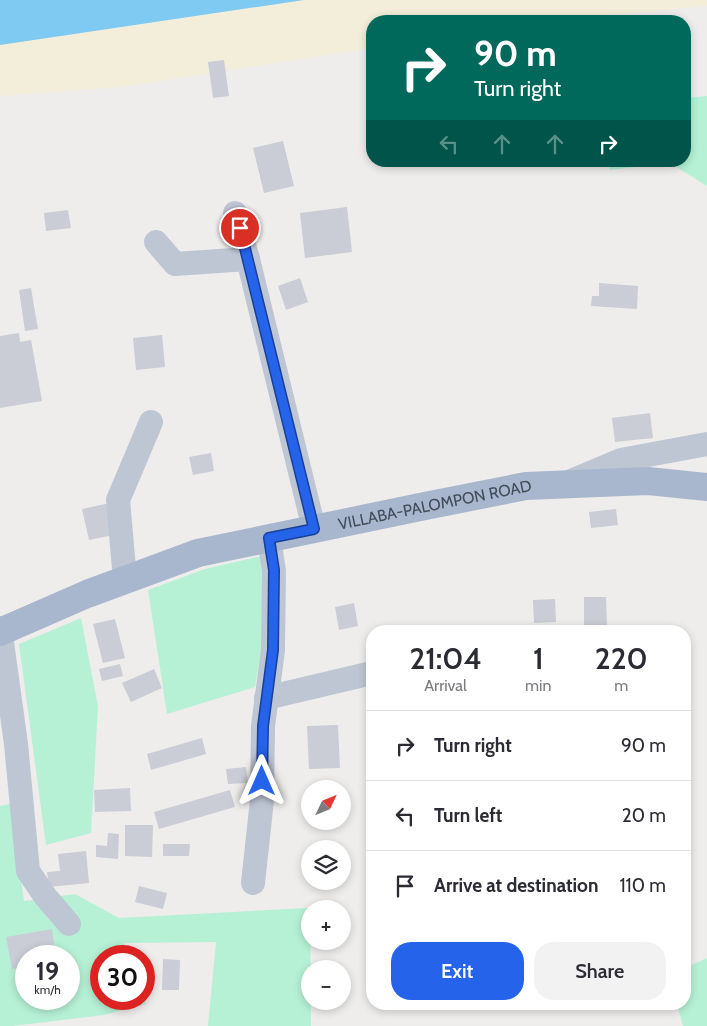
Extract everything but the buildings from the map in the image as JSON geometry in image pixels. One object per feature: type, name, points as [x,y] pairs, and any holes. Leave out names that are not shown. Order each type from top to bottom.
[{"type":"main road","name":"VILLABA-PALOMPON ROAD","points":[[0,630],[87,594],[198,553],[526,486],[648,481],[707,487]]},
{"type":"street","points":[[235,213],[314,529]]},
{"type":"street","points":[[156,242],[175,264],[248,259]]},
{"type":"street","points":[[126,580],[118,500],[150,422]]},
{"type":"street","points":[[562,485],[621,460],[707,444]]},
{"type":"street","points":[[253,883],[262,800],[263,726],[273,650],[274,570],[269,538]]},
{"type":"street","points":[[0,630],[16,744],[28,871],[45,896],[69,924]]},
{"type":"street","points":[[266,698],[366,675]]},
{"type":"green space","points":[[707,96],[707,186],[676,167],[691,167],[691,97]]},
{"type":"green space","points":[[609,167],[636,167],[610,170]]},
{"type":"green space","points":[[261,556],[266,621],[255,687],[167,714],[148,590],[205,569]]},
{"type":"green space","points":[[81,618],[98,706],[91,833],[46,845],[19,644]]},
{"type":"green space","points":[[10,804],[24,901],[75,894],[119,918],[301,908],[301,950],[310,950],[310,960],[301,960],[301,1010],[311,1010],[311,1026],[208,1026],[216,942],[90,945],[90,1010],[123,1010],[104,1015],[0,1026],[0,806]]},
{"type":"green space","points":[[707,958],[707,1026],[683,1026],[679,1010],[691,1010],[691,965]]},
{"type":"sand","points":[[0,0],[707,0],[707,6],[612,15],[366,15],[366,49],[122,87],[0,96]]},
{"type":"water","points":[[0,0],[304,0],[0,45]]},
{"type":"route","points":[[240,228],[314,529],[269,538],[274,570],[273,650],[263,726],[262,781]]}]
